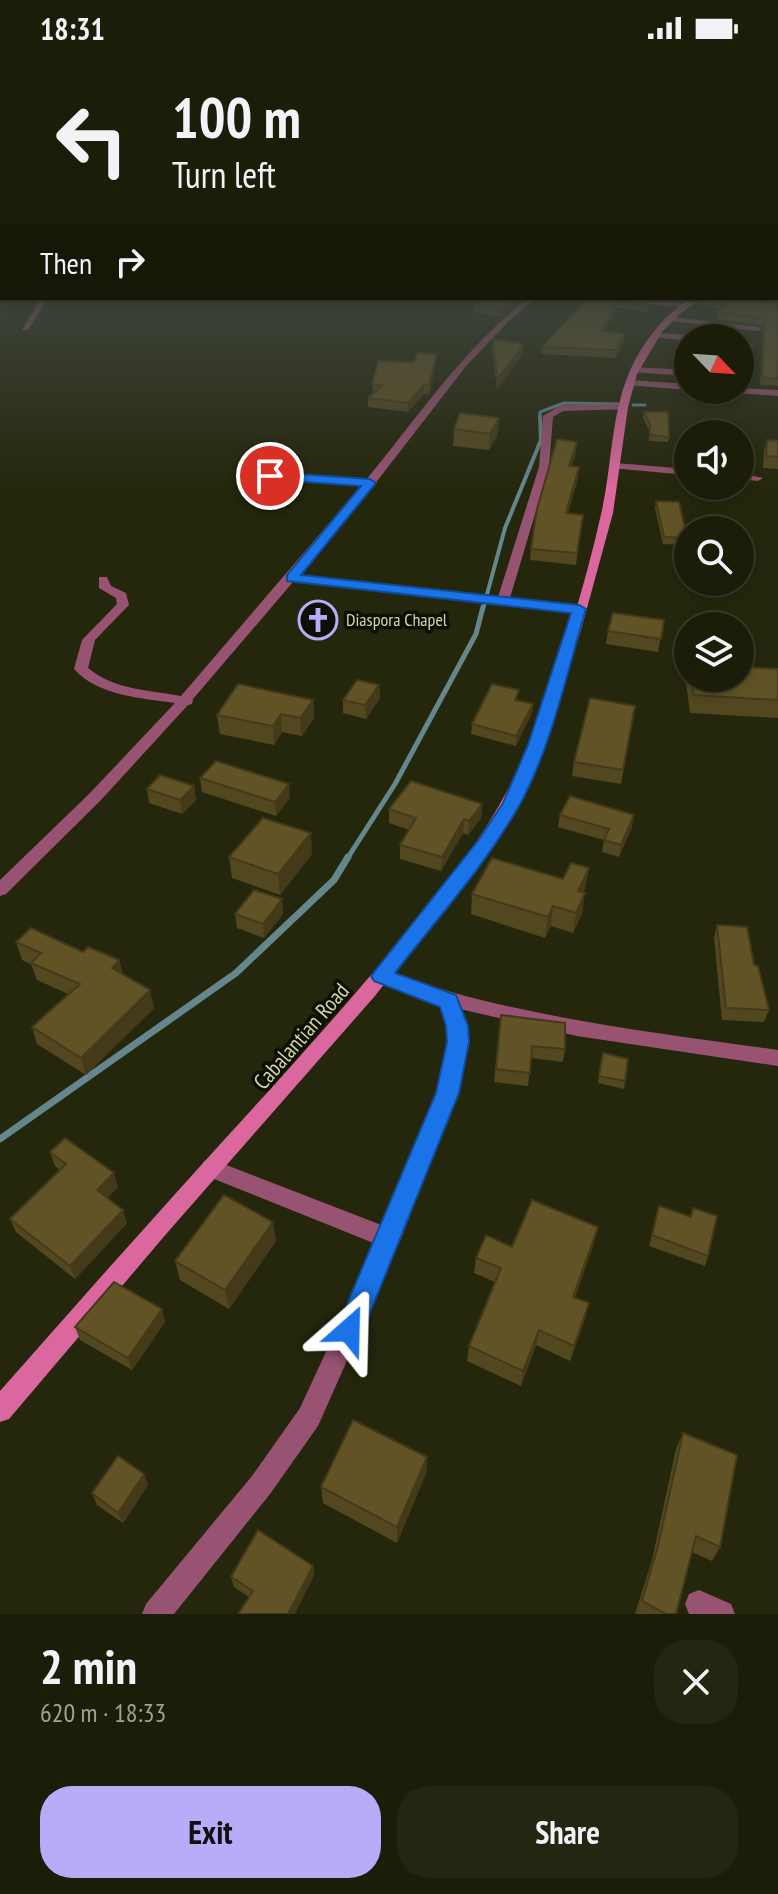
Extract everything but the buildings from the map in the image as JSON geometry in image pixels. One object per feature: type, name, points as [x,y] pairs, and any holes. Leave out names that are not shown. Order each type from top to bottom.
[{"type":"street","points":[[0,890],[187,701],[292,578],[482,344]]},
{"type":"street","name":"Cabalantian Road","points":[[0,1410],[211,1168],[293,1080],[381,976],[486,843],[512,804],[536,745],[607,510],[632,376],[652,344]]},
{"type":"street","points":[[632,376],[674,374]]},
{"type":"street","points":[[632,376],[674,384]]},
{"type":"street","points":[[754,391],[778,393]]},
{"type":"street","points":[[498,601],[544,467],[548,416],[554,411],[575,407],[625,407]]},
{"type":"street","points":[[615,466],[674,471]]},
{"type":"street","points":[[270,476],[370,483]]},
{"type":"street","points":[[754,478],[758,478]]},
{"type":"street","points":[[292,578],[579,609]]},
{"type":"street","points":[[103,580],[105,588],[122,596],[123,605],[86,640],[81,651],[81,669],[89,678],[107,685],[187,701]]},
{"type":"street","points":[[381,976],[448,1001],[590,1029],[778,1058]]},
{"type":"street","points":[[156,1614],[261,1485],[309,1417],[390,1239],[447,1093],[458,1042],[457,1026],[448,1001]]},
{"type":"street","points":[[211,1168],[390,1239]]},
{"type":"waterway","points":[[540,416],[540,412],[564,403],[618,404]]},
{"type":"waterway","points":[[633,405],[645,405]]},
{"type":"waterway","points":[[483,609],[505,528],[541,440],[540,416]]},
{"type":"waterway","points":[[347,859],[395,784],[476,634],[483,607]]},
{"type":"waterway","points":[[0,1139],[236,973],[334,880],[348,857]]},
{"type":"place","name":"Diaspora Chapel","points":[[318,620]]},
{"type":"route","points":[[270,476],[370,483],[292,578],[579,609],[536,745],[512,804],[486,843],[381,976],[448,1001],[457,1026],[458,1042],[447,1093],[426,1151],[349,1330]]}]
